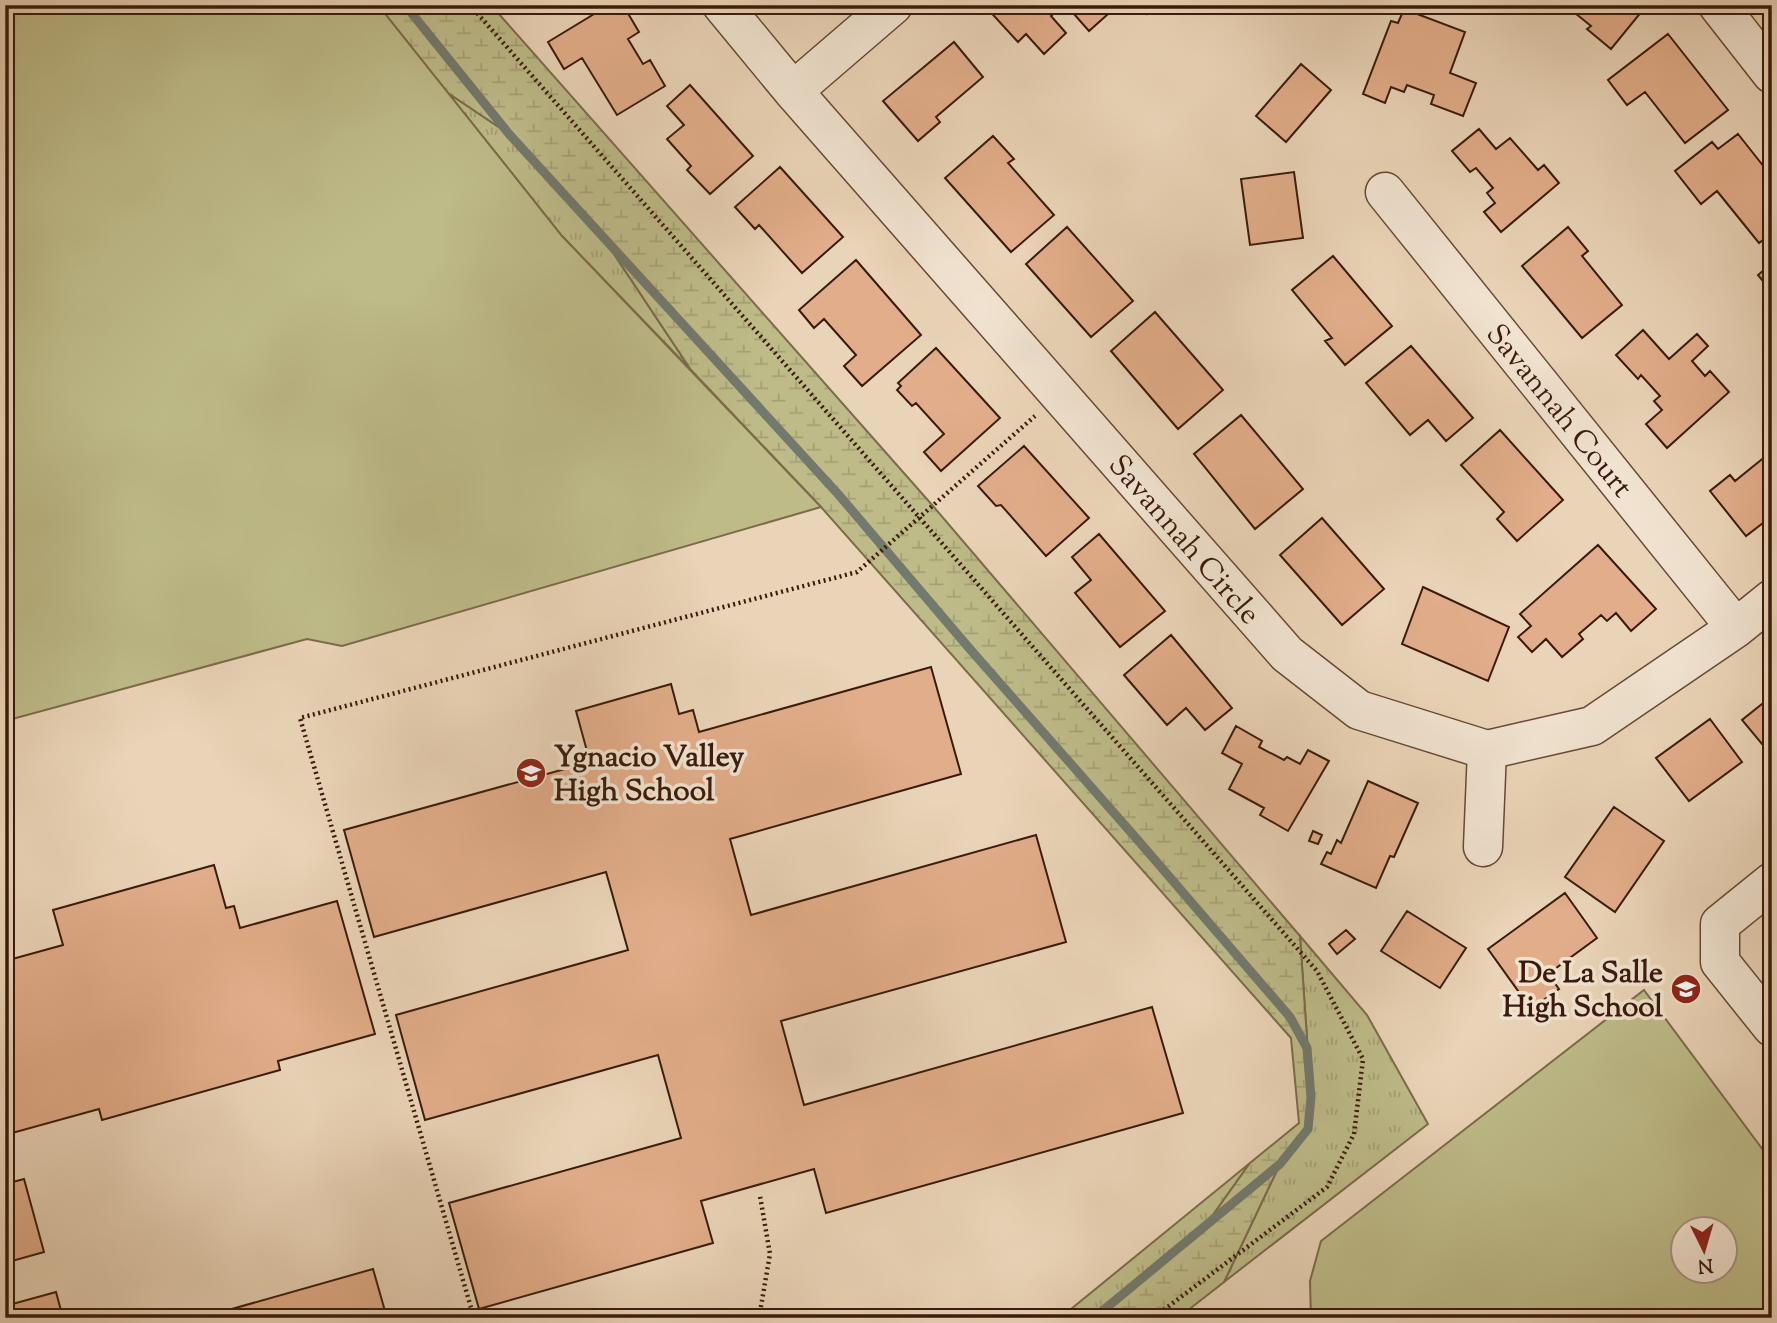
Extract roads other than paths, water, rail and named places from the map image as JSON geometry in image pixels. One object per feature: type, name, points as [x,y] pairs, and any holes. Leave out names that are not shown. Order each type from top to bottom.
[{"type":"street","name":"Savannah Circle","points":[[722,5],[793,91],[1287,654],[1359,710],[1488,750]]},
{"type":"street","points":[[793,91],[893,5]]},
{"type":"street","points":[[1718,5],[1772,74]]},
{"type":"street","name":"Savannah Court","points":[[1385,192],[1736,628]]},
{"type":"street","points":[[1483,847],[1488,750],[1592,726],[1736,628],[1772,599]]},
{"type":"street","points":[[1772,882],[1720,924],[1720,962],[1772,1027]]},
{"type":"waterway","points":[[405,5],[509,134],[838,494],[1136,838],[1290,1017],[1307,1048],[1311,1097],[1308,1129],[1280,1164],[1094,1318]]},
{"type":"place","name":"Ygnacio Valley High School","points":[[531,773]]},
{"type":"place","name":"De La Salle High School","points":[[1686,989]]}]
